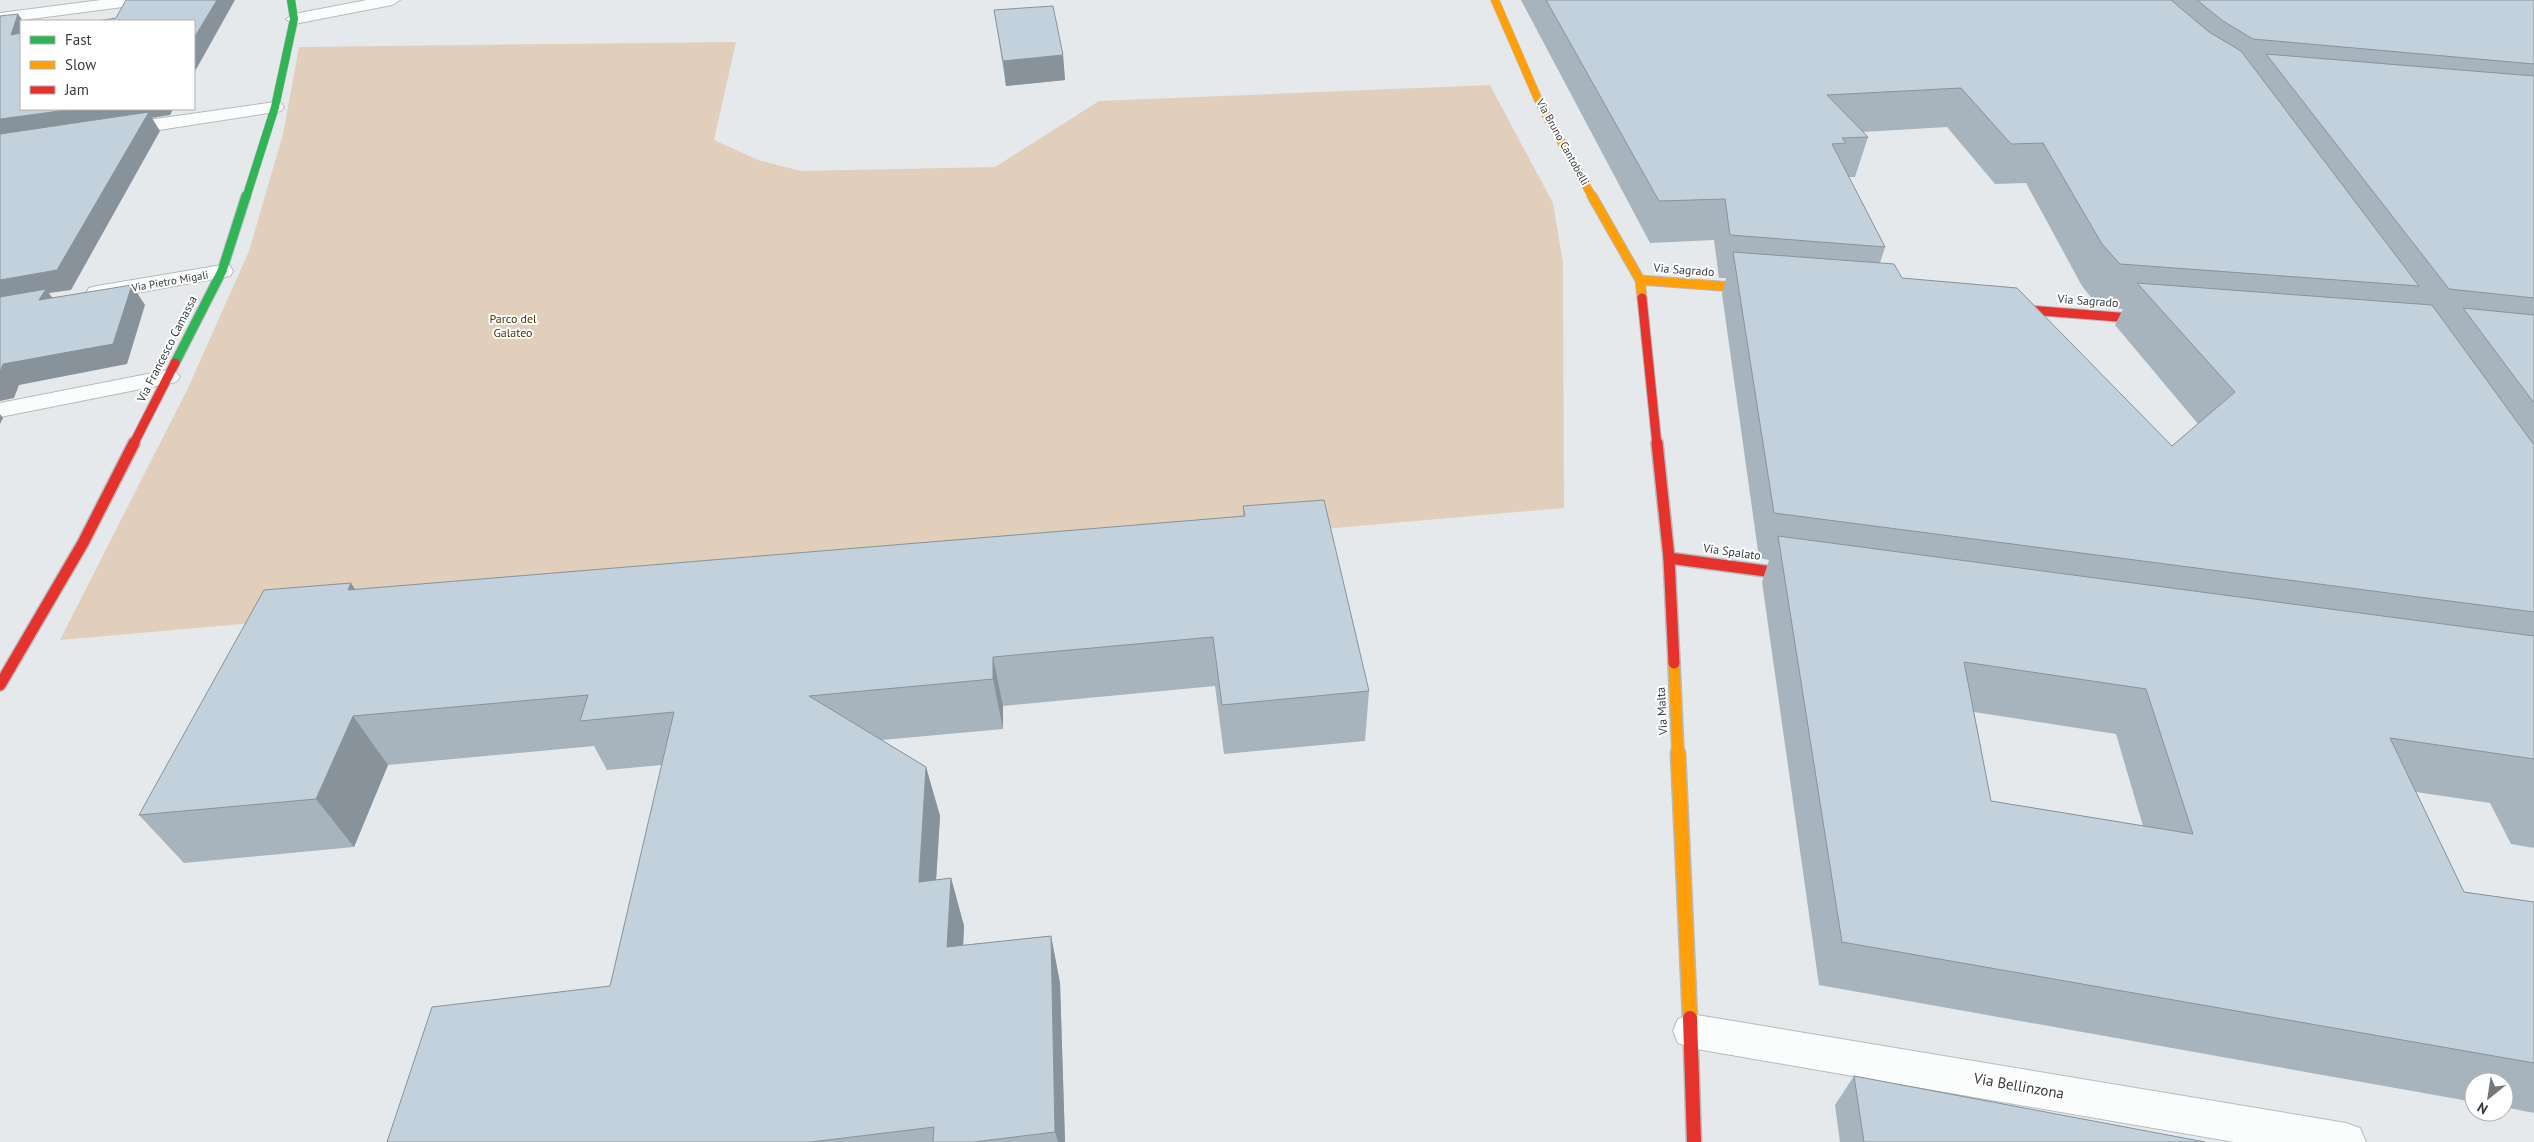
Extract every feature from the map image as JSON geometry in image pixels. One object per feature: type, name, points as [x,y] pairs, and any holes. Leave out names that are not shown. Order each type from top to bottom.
[{"type":"street","points":[[0,18],[138,0]]},
{"type":"street","name":"Via Francesco Camassa","points":[[0,685],[83,543],[222,271],[275,107],[294,19],[291,0]]},
{"type":"street","points":[[294,19],[392,0]]},
{"type":"street","name":"Via Bruno Cantobelli","points":[[1495,0],[1541,106],[1640,280]]},
{"type":"street","points":[[105,132],[275,107]]},
{"type":"street","name":"Via Pietro Migali","points":[[76,297],[222,271]]},
{"type":"street","name":"Via Sagrado","points":[[1640,280],[1768,290]]},
{"type":"street","name":"Via Malta","points":[[1640,280],[1669,558],[1692,1030],[1694,1142]]},
{"type":"street","name":"Via Sagrado","points":[[1995,308],[2172,322]]},
{"type":"street","points":[[0,410],[168,377]]},
{"type":"street","name":"Via Spalato","points":[[1669,558],[1816,578]]},
{"type":"street","name":"Via Bellinzona","points":[[1692,1030],[2346,1142]]},
{"type":"green space","name":"Parco del Galateo","points":[[736,42],[714,140],[758,160],[801,171],[995,167],[1099,101],[1490,85],[1553,203],[1563,263],[1564,508],[60,640],[188,388],[249,251],[283,134],[299,47]]},
{"type":"building","points":[[126,0],[217,0],[195,36],[195,20],[104,20],[116,18]]},
{"type":"building","points":[[1546,0],[2171,0],[2209,32],[2241,51],[2419,286],[2120,264],[2102,244],[2043,143],[2011,144],[1961,88],[1827,95],[1868,137],[1842,138],[1846,143],[1832,144],[1885,247],[1730,235],[1725,199],[1659,201]]},
{"type":"building","points":[[2197,0],[2534,0],[2534,64],[2253,39],[2223,21]]},
{"type":"building","points":[[1053,6],[1063,55],[1003,61],[994,10]]},
{"type":"building","points":[[18,14],[11,35],[20,33],[20,110],[67,110],[0,119],[0,16]]},
{"type":"building","points":[[2266,54],[2534,76],[2534,298],[2449,289]]},
{"type":"building","points":[[149,112],[57,270],[0,280],[0,134]]},
{"type":"building","points":[[1733,252],[1894,264],[1902,278],[2017,288],[2172,446],[2235,392],[2137,283],[2432,305],[2534,445],[2534,612],[1774,513]]},
{"type":"building","points":[[132,285],[113,344],[3,364],[0,372],[0,297],[46,289],[39,300]]},
{"type":"building","points":[[2463,308],[2534,315],[2534,403]]},
{"type":"building","points":[[1324,500],[1369,691],[1222,705],[1213,637],[993,657],[993,679],[809,696],[926,767],[919,882],[951,878],[947,947],[1051,936],[1055,1132],[974,1142],[933,1142],[934,1127],[811,1142],[387,1142],[432,1007],[610,986],[674,712],[580,721],[588,695],[353,716],[316,799],[139,815],[264,590],[351,583],[348,590],[1245,516],[1243,506]]},
{"type":"building","points":[[1778,536],[2534,636],[2534,759],[2390,738],[2464,892],[2534,902],[2534,1063],[1842,942]],"holes":[[[1964,662],[2146,689],[2193,834],[1991,801]]]},
{"type":"building","points":[[1854,1076],[2205,1142],[1864,1142]]},
{"type":"traffic: fast","points":[[175,363],[222,271],[275,107],[294,19],[291,0]]},
{"type":"traffic: slow","points":[[1495,0],[1541,106],[1640,280],[1642,298]]},
{"type":"traffic: slow","points":[[1640,280],[1760,289]]},
{"type":"traffic: slow","points":[[1674,663],[1690,1018]]},
{"type":"traffic: jam","points":[[1642,298],[1669,558],[1674,663]]},
{"type":"traffic: jam","points":[[2002,308],[2156,320]]},
{"type":"traffic: jam","points":[[0,685],[83,543],[175,363]]},
{"type":"traffic: jam","points":[[1669,558],[1802,576]]},
{"type":"traffic: jam","points":[[1690,1018],[1694,1142]]}]
